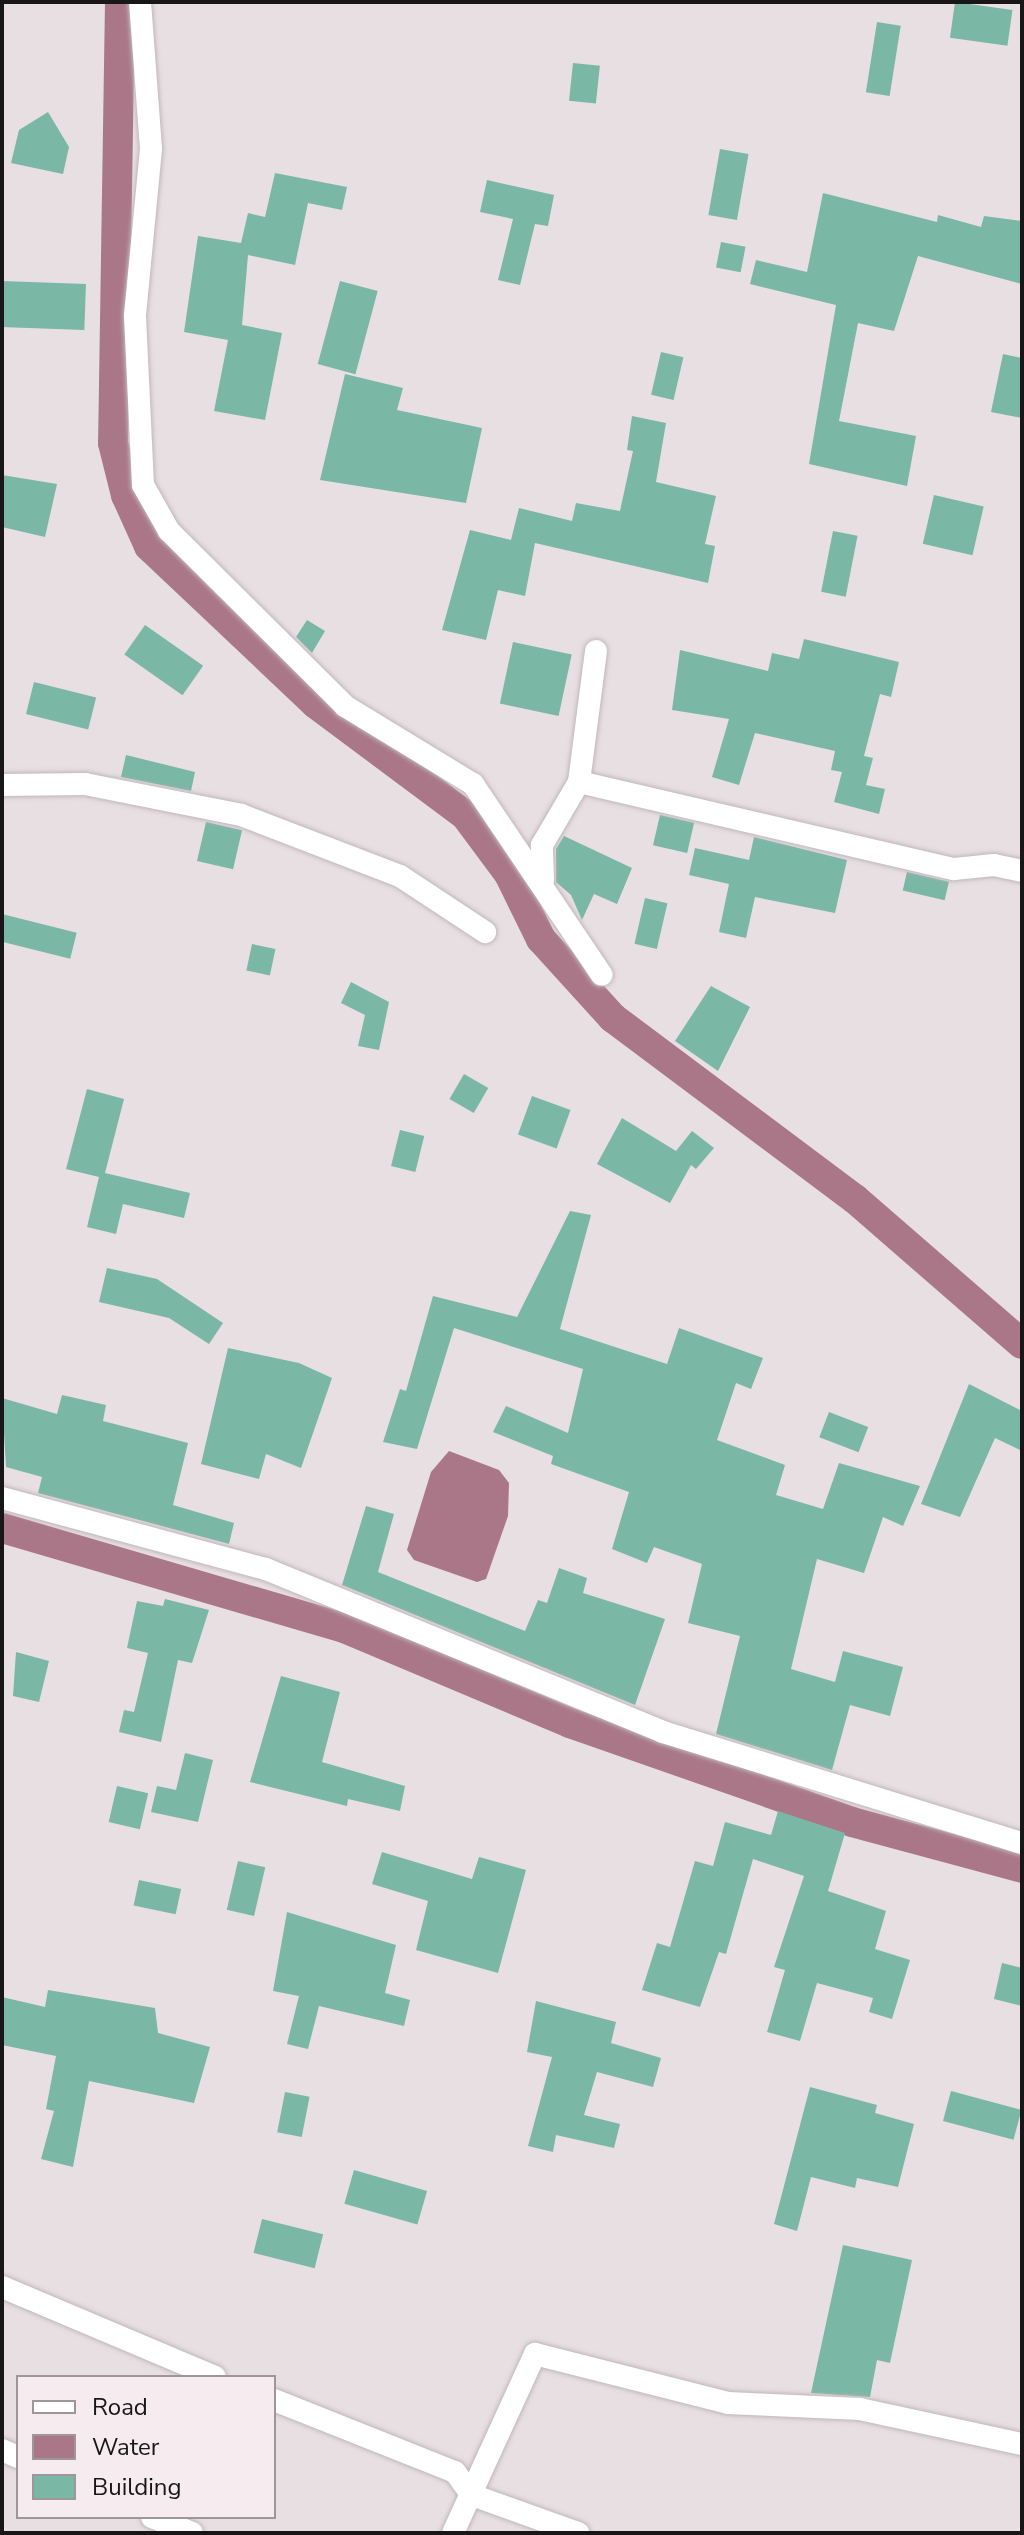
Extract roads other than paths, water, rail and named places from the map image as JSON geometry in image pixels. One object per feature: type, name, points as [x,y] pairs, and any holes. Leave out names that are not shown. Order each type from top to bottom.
[{"type":"street","points":[[140,2],[151,149],[135,316],[143,485],[169,531],[345,706],[473,784],[543,880],[602,975]]},
{"type":"street","points":[[543,880],[542,845],[579,782],[596,651]]},
{"type":"street","points":[[579,782],[954,869],[994,865],[1022,871]]},
{"type":"street","points":[[2,785],[85,784],[241,815],[400,876],[485,932]]},
{"type":"street","points":[[2,1498],[266,1569],[663,1732],[1022,1843]]},
{"type":"street","points":[[2,2287],[210,2375]]},
{"type":"street","points":[[453,2533],[535,2354],[728,2403],[860,2409],[1022,2444]]},
{"type":"street","points":[[276,2401],[455,2472],[472,2495],[578,2533]]},
{"type":"street","points":[[157,2519],[192,2533]]},
{"type":"water","points":[[449,1451],[499,1470],[509,1483],[508,1516],[486,1579],[477,1582],[414,1560],[407,1550],[431,1472]]},
{"type":"waterway","points":[[120,2],[113,443],[126,495],[149,546],[316,704],[466,816],[509,874],[541,939],[613,1018],[855,1199],[1022,1344]]},
{"type":"waterway","points":[[2,1528],[344,1628],[570,1723],[852,1822],[1022,1868]]}]
